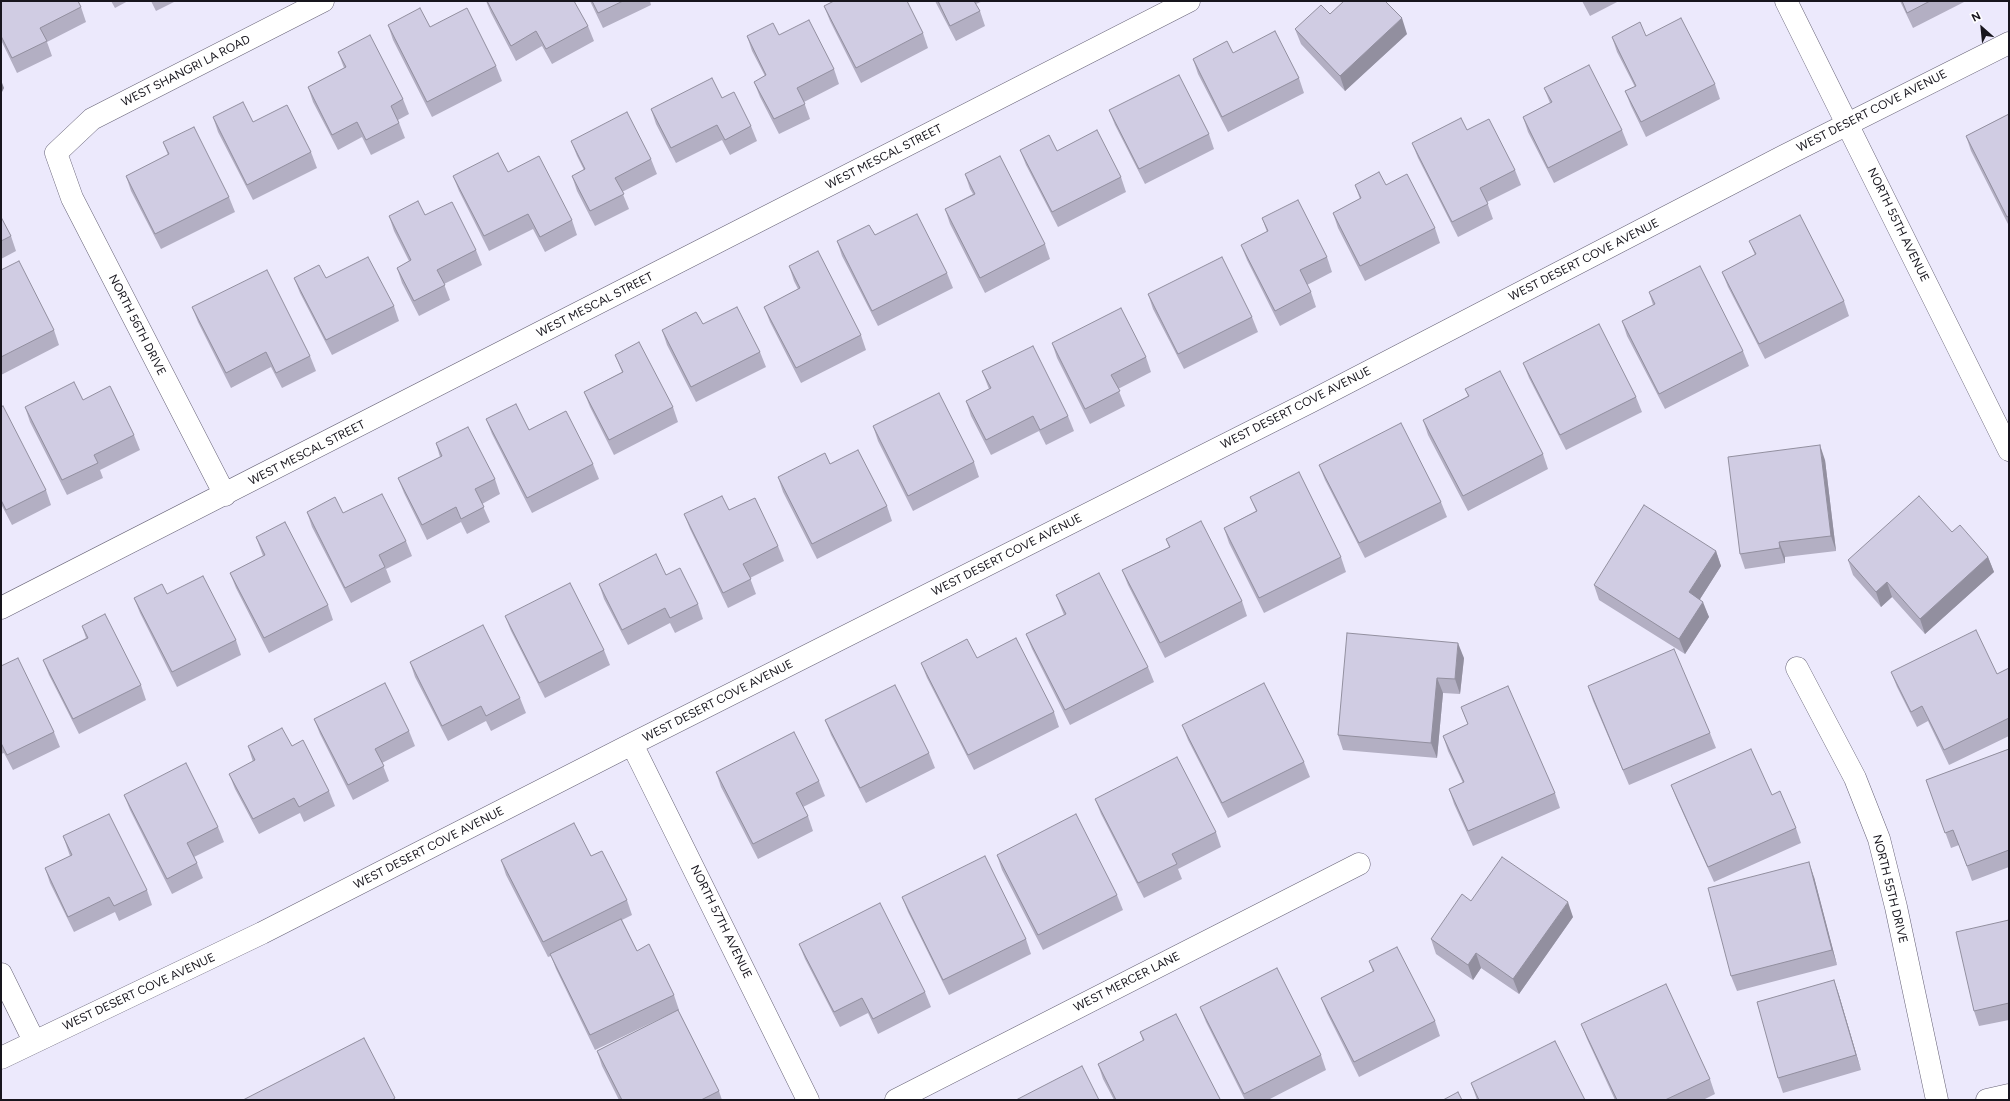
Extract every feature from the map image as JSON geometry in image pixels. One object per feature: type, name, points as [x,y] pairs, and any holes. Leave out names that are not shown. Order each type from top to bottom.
[{"type":"street","name":"WEST SHANGRI LA ROAD","points":[[56,153],[92,119],[323,1]]},
{"type":"street","name":"WEST MESCAL STREET","points":[[1,608],[225,495],[1189,1]]},
{"type":"street","name":"NORTH 55TH AVENUE","points":[[1786,1],[2009,450]]},
{"type":"street","name":"WEST DESERT COVE AVENUE","points":[[1,1058],[262,933],[632,744],[1310,402],[1848,124],[2009,43]]},
{"type":"street","name":"NORTH 56TH DRIVE","points":[[56,153],[72,198],[225,495]]},
{"type":"street","name":"NORTH 55TH DRIVE","points":[[1797,668],[1854,778],[1879,839],[1896,907],[1937,1100]]},
{"type":"street","name":"NORTH 57TH AVENUE","points":[[632,744],[808,1100]]},
{"type":"street","name":"WEST MERCER LANE","points":[[896,1100],[1359,864]]},
{"type":"street","points":[[1,974],[34,1041]]},
{"type":"street","points":[[1987,1100],[2009,1095]]},
{"type":"building","points":[[1,1],[78,1],[81,7],[40,28],[47,41],[12,58],[1,36]]},
{"type":"building","points":[[487,1],[574,1],[588,26],[546,49],[536,31],[511,46]]},
{"type":"building","points":[[592,1],[623,1],[598,13]]},
{"type":"building","points":[[834,1],[907,1],[923,33],[856,68],[824,6]]},
{"type":"building","points":[[938,1],[974,1],[980,11],[950,26]]},
{"type":"building","points":[[1344,1],[1385,1],[1402,18],[1340,76],[1295,29],[1321,5],[1330,14]]},
{"type":"building","points":[[1902,1],[1930,1],[1907,13]]},
{"type":"building","points":[[420,8],[430,27],[467,8],[496,66],[427,102],[388,25]]},
{"type":"building","points":[[1681,18],[1715,84],[1641,122],[1625,91],[1636,86],[1612,37],[1640,22],[1646,36]]},
{"type":"building","points":[[809,20],[834,69],[797,88],[805,104],[774,119],[754,82],[766,75],[747,36],[773,23],[779,35]]},
{"type":"building","points":[[1275,31],[1299,78],[1222,117],[1193,59],[1227,41],[1233,53]]},
{"type":"building","points":[[370,35],[403,99],[391,106],[399,123],[366,140],[357,122],[332,135],[308,87],[346,67],[338,52]]},
{"type":"building","points":[[1589,65],[1622,130],[1548,168],[1523,117],[1552,102],[1544,88]]},
{"type":"building","points":[[1179,75],[1209,134],[1139,169],[1109,110]]},
{"type":"building","points":[[712,78],[722,98],[734,92],[751,126],[725,140],[717,125],[671,148],[651,109]]},
{"type":"building","points":[[243,102],[253,122],[287,105],[311,152],[247,185],[213,117]]},
{"type":"building","points":[[627,112],[651,159],[615,178],[624,194],[590,211],[572,176],[585,169],[571,141]]},
{"type":"building","points":[[2009,114],[2009,216],[2007,217],[1966,136]]},
{"type":"building","points":[[1461,118],[1467,130],[1489,119],[1515,170],[1480,188],[1488,204],[1452,222],[1412,143]]},
{"type":"building","points":[[194,127],[229,197],[155,234],[126,176],[169,154],[163,142]]},
{"type":"building","points":[[1097,130],[1121,177],[1052,212],[1020,150],[1049,135],[1057,151]]},
{"type":"building","points":[[498,153],[508,172],[539,156],[572,220],[540,237],[528,214],[484,236],[453,176]]},
{"type":"building","points":[[1000,156],[1045,244],[980,278],[945,209],[975,194],[965,174]]},
{"type":"building","points":[[1379,172],[1386,185],[1407,174],[1435,228],[1360,266],[1333,213],[1361,198],[1355,185]]},
{"type":"building","points":[[1298,200],[1327,257],[1300,270],[1311,292],[1275,311],[1241,245],[1268,231],[1262,218]]},
{"type":"building","points":[[418,201],[425,215],[452,202],[476,250],[437,270],[445,285],[414,301],[397,268],[411,260],[389,216]]},
{"type":"building","points":[[917,214],[947,273],[872,311],[837,241],[869,225],[875,235]]},
{"type":"building","points":[[1800,215],[1844,301],[1759,344],[1722,272],[1756,254],[1749,241]]},
{"type":"building","points":[[1,217],[11,236],[1,241]]},
{"type":"building","points":[[818,251],[861,335],[796,368],[764,307],[800,288],[789,266]]},
{"type":"building","points":[[368,257],[394,306],[326,340],[294,278],[319,265],[326,278]]},
{"type":"building","points":[[1222,257],[1252,317],[1178,354],[1148,294]]},
{"type":"building","points":[[19,261],[54,330],[1,357],[1,270]]},
{"type":"building","points":[[1700,266],[1743,351],[1659,394],[1622,321],[1655,304],[1649,292]]},
{"type":"building","points":[[267,270],[310,356],[276,373],[266,352],[226,373],[192,307]]},
{"type":"building","points":[[737,307],[760,352],[691,387],[662,330],[696,312],[703,324]]},
{"type":"building","points":[[1121,308],[1146,357],[1111,375],[1120,391],[1085,409],[1052,343]]},
{"type":"building","points":[[1599,324],[1636,397],[1560,435],[1523,363]]},
{"type":"building","points":[[639,342],[673,407],[609,440],[584,392],[623,372],[615,355]]},
{"type":"building","points":[[1033,346],[1068,416],[1040,430],[1033,416],[986,440],[966,401],[991,388],[982,371]]},
{"type":"building","points":[[1500,371],[1543,454],[1463,496],[1423,420],[1469,396],[1465,389]]},
{"type":"building","points":[[74,382],[83,400],[110,386],[134,435],[94,455],[98,463],[62,480],[25,407]]},
{"type":"building","points":[[939,393],[974,462],[908,496],[873,426]]},
{"type":"building","points":[[516,404],[529,430],[566,411],[593,464],[527,498],[486,419]]},
{"type":"building","points":[[3,406],[46,490],[6,510],[1,500],[1,407]]},
{"type":"building","points":[[1401,423],[1441,502],[1359,543],[1319,465]]},
{"type":"building","points":[[468,427],[495,479],[475,489],[484,507],[461,519],[456,507],[422,525],[398,478],[442,456],[436,443]]},
{"type":"building","points":[[1820,445],[1831,536],[1779,542],[1780,548],[1740,554],[1728,457]]},
{"type":"building","points":[[858,450],[887,506],[812,544],[778,477],[825,453],[830,464]]},
{"type":"building","points":[[1299,472],[1341,557],[1259,598],[1224,528],[1257,511],[1250,497]]},
{"type":"building","points":[[382,494],[406,541],[379,555],[385,567],[345,588],[307,512],[335,497],[343,513]]},
{"type":"building","points":[[722,496],[729,510],[755,498],[778,546],[743,564],[751,579],[723,593],[684,514]]},
{"type":"building","points":[[1919,496],[1952,532],[1960,525],[1988,557],[1920,619],[1887,582],[1876,592],[1848,560]]},
{"type":"building","points":[[1644,505],[1716,551],[1689,592],[1703,602],[1679,639],[1594,585]]},
{"type":"building","points":[[1201,521],[1242,601],[1160,643],[1122,570],[1170,547],[1166,539]]},
{"type":"building","points":[[285,522],[328,605],[264,638],[230,573],[265,555],[256,537]]},
{"type":"building","points":[[656,554],[666,575],[680,568],[698,604],[670,618],[665,608],[622,630],[599,584]]},
{"type":"building","points":[[1099,573],[1148,667],[1065,710],[1026,634],[1066,614],[1056,595]]},
{"type":"building","points":[[203,576],[236,640],[172,672],[134,598],[162,584],[167,594]]},
{"type":"building","points":[[570,583],[604,650],[539,683],[505,616]]},
{"type":"building","points":[[105,614],[141,685],[73,719],[43,660],[88,638],[82,626]]},
{"type":"building","points":[[483,625],[520,698],[486,716],[481,706],[442,726],[410,662]]},
{"type":"building","points":[[1976,630],[1997,674],[2009,668],[2009,718],[1944,750],[1922,706],[1911,712],[1891,672]]},
{"type":"building","points":[[1347,633],[1458,643],[1455,679],[1437,678],[1431,743],[1338,735]]},
{"type":"building","points":[[1016,638],[1054,712],[968,755],[921,663],[967,639],[977,658]]},
{"type":"building","points":[[1674,649],[1710,733],[1623,770],[1588,686]]},
{"type":"building","points":[[18,658],[54,732],[7,755],[1,743],[1,666]]},
{"type":"building","points":[[385,683],[409,731],[375,749],[384,766],[348,785],[314,719]]},
{"type":"building","points":[[1264,683],[1304,762],[1222,803],[1182,725]]},
{"type":"building","points":[[895,685],[929,753],[860,788],[825,720]]},
{"type":"building","points":[[1508,686],[1555,793],[1468,831],[1449,789],[1464,782],[1443,736],[1468,724],[1461,707]]},
{"type":"building","points":[[282,728],[292,746],[303,740],[329,791],[299,807],[294,798],[253,819],[229,774],[255,760],[248,746]]},
{"type":"building","points":[[794,732],[819,781],[796,793],[808,816],[753,844],[716,772]]},
{"type":"building","points":[[1751,749],[1772,795],[1780,791],[1796,828],[1708,867],[1671,785]]},
{"type":"building","points":[[2009,749],[2009,850],[1967,866],[1953,830],[1945,833],[1926,780]]},
{"type":"building","points":[[1177,757],[1216,832],[1172,854],[1177,864],[1138,883],[1095,799]]},
{"type":"building","points":[[186,763],[218,827],[187,843],[197,863],[167,879],[124,795]]},
{"type":"building","points":[[109,814],[147,890],[114,906],[109,897],[68,917],[45,868],[72,855],[63,836]]},
{"type":"building","points":[[1076,814],[1117,895],[1038,935],[997,855]]},
{"type":"building","points":[[574,823],[591,856],[602,851],[627,900],[543,942],[501,860]]},
{"type":"building","points":[[985,856],[1026,939],[943,980],[902,897]]},
{"type":"building","points":[[1502,857],[1568,902],[1513,979],[1476,953],[1468,965],[1431,939],[1462,894],[1471,901]]},
{"type":"building","points":[[1809,862],[1832,950],[1731,976],[1708,888]]},
{"type":"building","points":[[880,903],[925,992],[873,1019],[862,998],[834,1012],[799,944]]},
{"type":"building","points":[[621,919],[637,951],[649,944],[674,995],[590,1035],[550,954]]},
{"type":"building","points":[[2009,920],[2009,1003],[1974,1011],[1956,932]]},
{"type":"building","points":[[1397,947],[1435,1021],[1354,1062],[1321,998],[1374,971],[1369,961]]},
{"type":"building","points":[[1277,968],[1321,1055],[1244,1094],[1200,1007]]},
{"type":"building","points":[[1834,980],[1856,1055],[1778,1078],[1757,1002]]},
{"type":"building","points":[[1666,984],[1710,1079],[1665,1100],[1617,1100],[1581,1024]]},
{"type":"building","points":[[678,1010],[719,1091],[701,1100],[622,1100],[597,1051]]},
{"type":"building","points":[[1176,1014],[1220,1099],[1116,1100],[1098,1064],[1144,1040],[1140,1032]]},
{"type":"building","points":[[364,1038],[395,1098],[392,1100],[243,1100]]},
{"type":"building","points":[[1555,1041],[1585,1100],[1479,1100],[1471,1083]]},
{"type":"building","points":[[1082,1066],[1099,1100],[1016,1100]]},
{"type":"building","points":[[1458,1092],[1462,1100],[1443,1100]]}]
